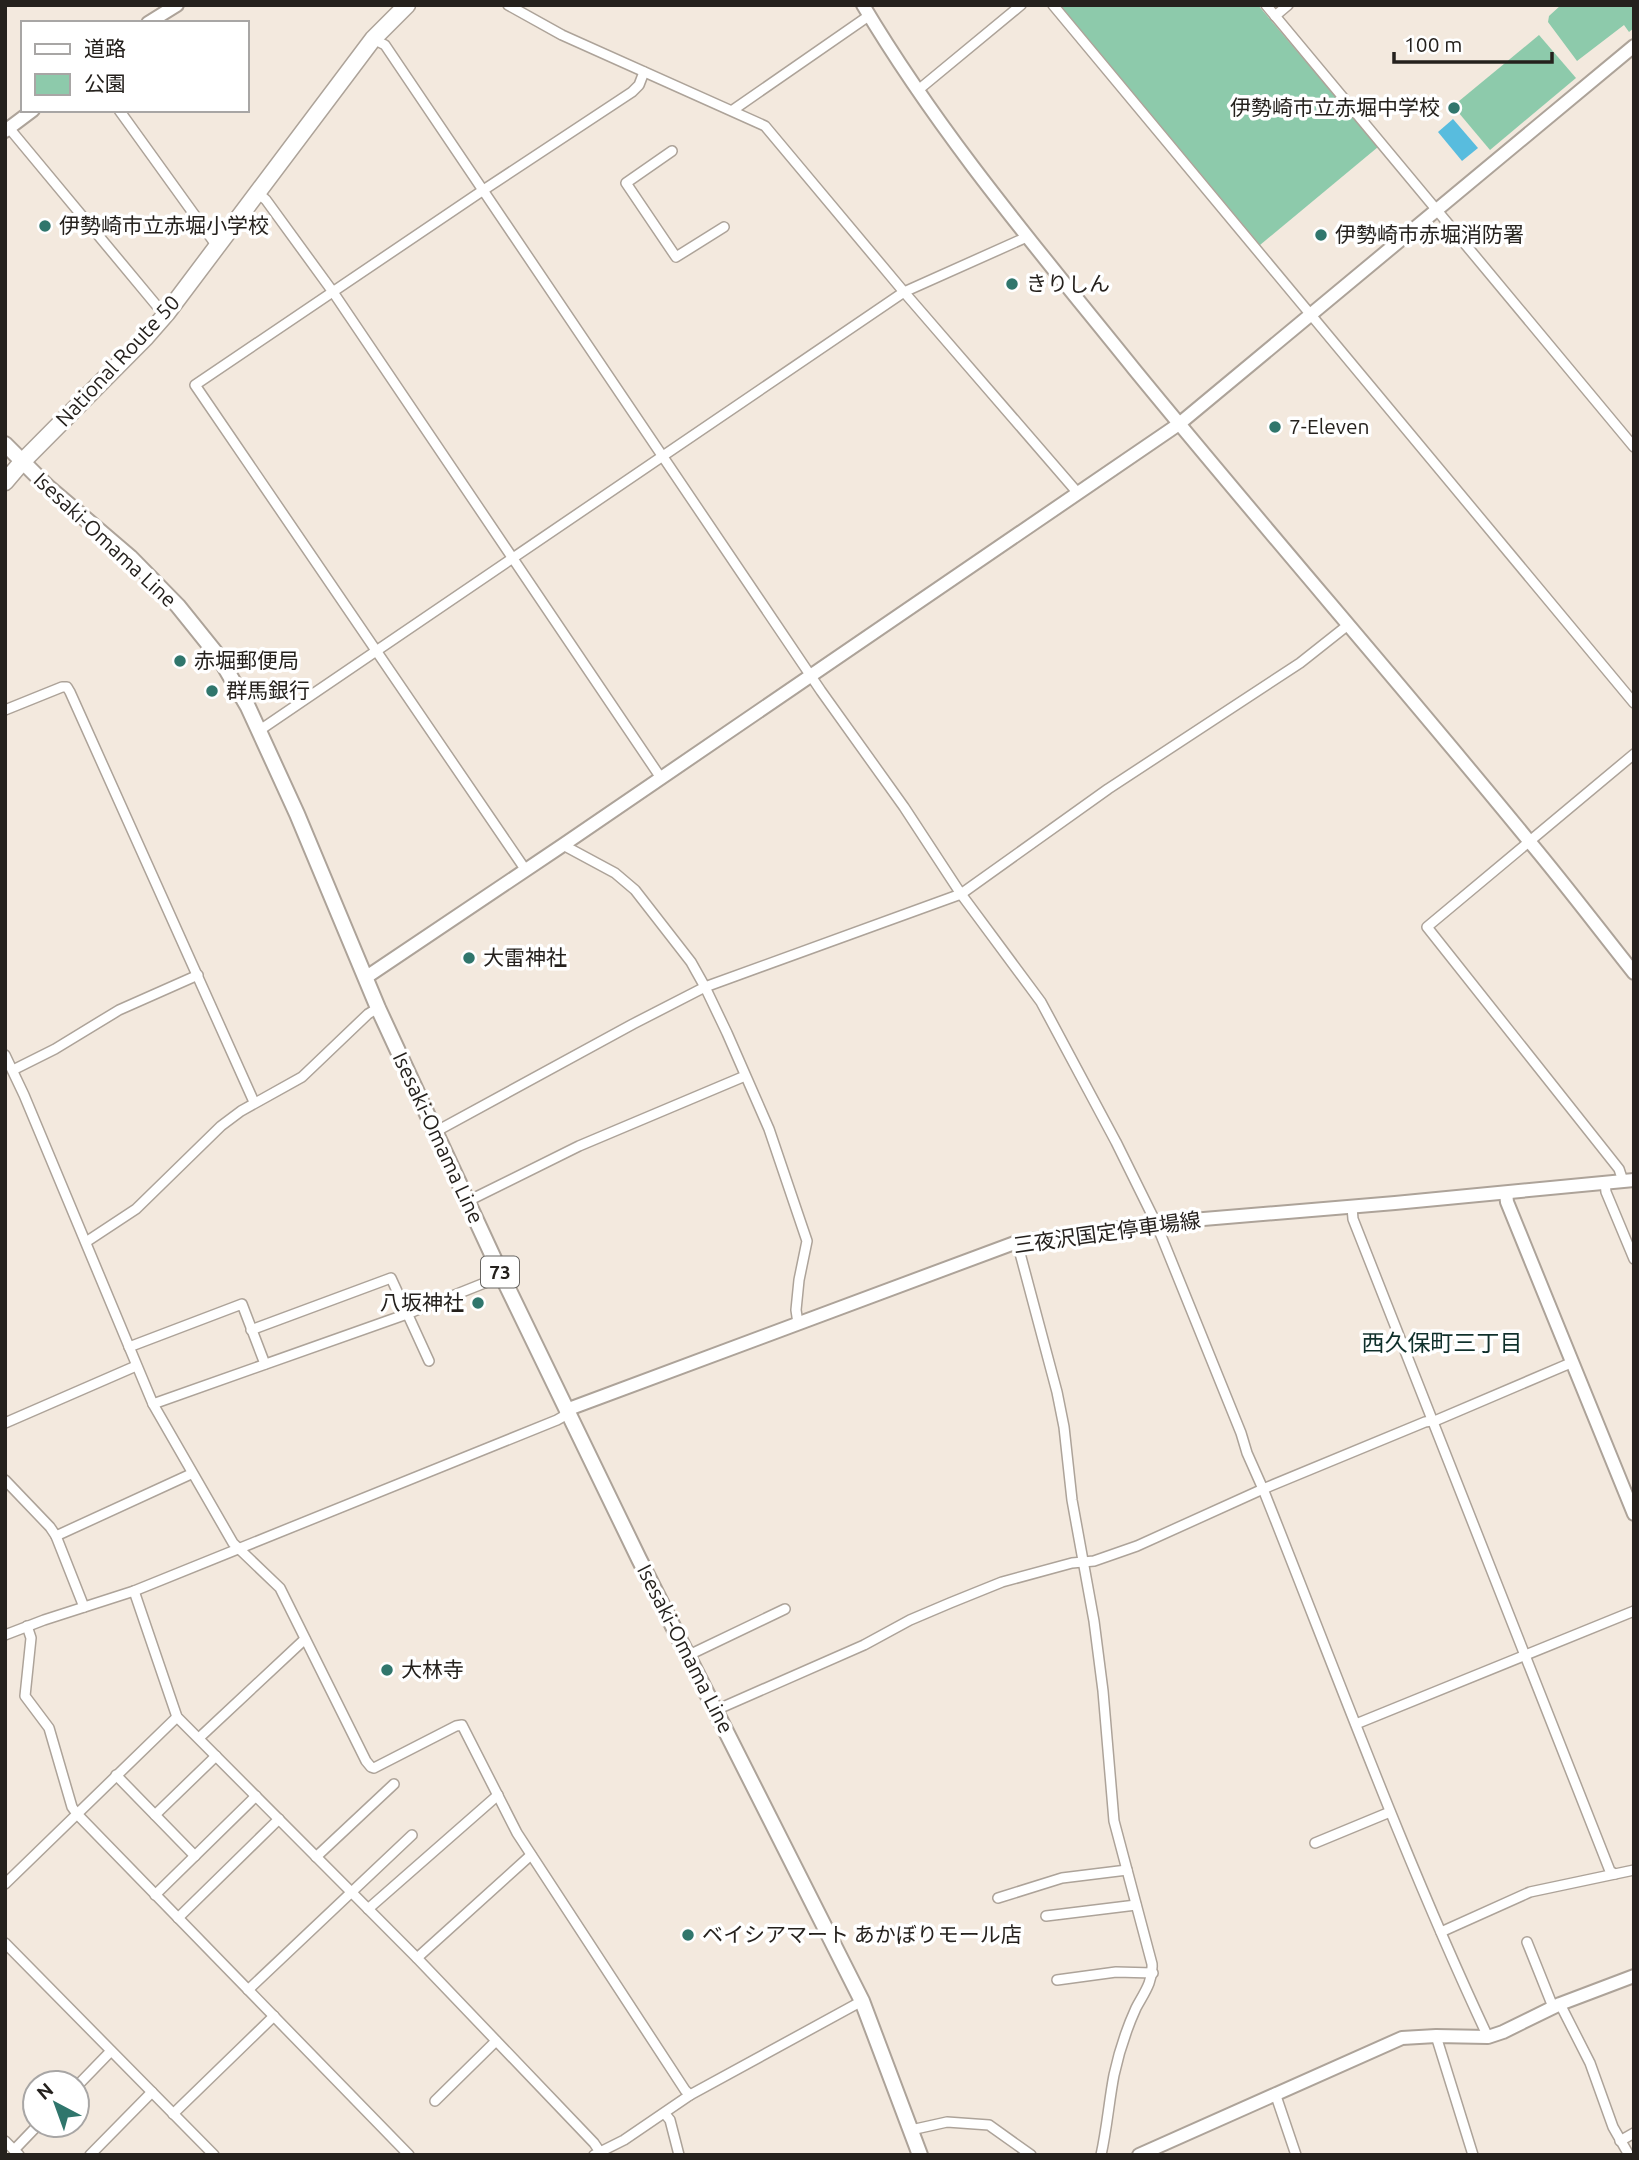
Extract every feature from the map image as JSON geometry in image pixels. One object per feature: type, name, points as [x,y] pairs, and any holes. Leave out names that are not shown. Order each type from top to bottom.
[{"type":"highway","name":"National Route 50","points":[[5,482],[153,329],[373,39],[407,5]]},
{"type":"main road","name":"Isesaki-Omama Line","points":[[5,444],[130,557],[178,606],[219,657],[260,730],[378,1008],[502,1276],[566,1410],[862,2001],[920,2155]]},
{"type":"main road","points":[[5,471],[22,462]]},
{"type":"street","points":[[508,5],[562,35],[765,126],[1077,492]]},
{"type":"street","points":[[918,91],[1021,5]]},
{"type":"street","points":[[1053,5],[1634,704]]},
{"type":"street","points":[[1266,5],[1634,447]]},
{"type":"street","points":[[1275,16],[1288,5]]},
{"type":"street","points":[[151,21],[171,7]]},
{"type":"street","points":[[733,110],[867,9],[918,91],[972,167],[1027,237],[1179,424],[1530,842],[1634,973]]},
{"type":"street","points":[[373,39],[384,45],[811,676],[904,807],[961,894],[1041,1002],[1156,1223],[1390,1812],[1488,2037]]},
{"type":"street","points":[[365,978],[1179,424],[1634,46]]},
{"type":"street","points":[[525,869],[195,385],[632,92],[641,82],[644,72]]},
{"type":"street","points":[[30,112],[7,129],[158,306]]},
{"type":"street","points":[[120,112],[214,242]]},
{"type":"street","points":[[672,151],[626,183],[676,257],[724,227]]},
{"type":"street","points":[[258,193],[266,200],[333,292],[661,778]]},
{"type":"street","points":[[260,730],[904,292],[1027,237]]},
{"type":"street","points":[[435,1132],[705,987],[961,894],[1108,789],[1300,663],[1348,625]]},
{"type":"street","points":[[5,710],[67,687],[254,1102]]},
{"type":"street","points":[[1629,1181],[1427,927],[1634,754]]},
{"type":"street","points":[[563,845],[614,873],[635,890],[691,961],[705,987],[769,1129],[807,1241],[797,1300],[798,1323]]},
{"type":"street","points":[[11,1074],[119,1010],[198,975]]},
{"type":"street","points":[[86,1242],[136,1209],[220,1126],[254,1102],[302,1077],[368,1014],[378,1008]]},
{"type":"street","points":[[5,1055],[153,1404],[191,1474],[238,1548],[280,1588],[366,1761],[374,1768],[462,1725],[517,1833],[690,2095]]},
{"type":"street","points":[[468,1201],[579,1146],[745,1076]]},
{"type":"street","name":"三夜沢国定停車場線","points":[[566,1410],[1017,1242],[1156,1223],[1629,1181]]},
{"type":"street","points":[[1605,1183],[1606,1192],[1634,1259]]},
{"type":"street","points":[[1506,1193],[1507,1202],[1634,1514]]},
{"type":"street","points":[[1352,1207],[1353,1219],[1431,1421],[1610,1871],[1615,1874]]},
{"type":"street","points":[[1017,1242],[1064,1427],[1072,1500],[1103,1691],[1114,1821],[1153,1973],[1122,2044],[1101,2155]]},
{"type":"street","points":[[153,1404],[407,1314],[502,1276]]},
{"type":"street","points":[[251,1330],[391,1278],[429,1361]]},
{"type":"street","points":[[129,1347],[242,1304],[264,1364]]},
{"type":"street","points":[[716,1710],[863,1645],[910,1620],[1002,1582],[1072,1563],[1094,1561],[1137,1546],[1263,1489],[1573,1362]]},
{"type":"street","points":[[5,1423],[136,1366]]},
{"type":"street","points":[[5,1635],[134,1591],[423,1476],[558,1420],[564,1416],[566,1410]]},
{"type":"street","points":[[56,1536],[191,1474]]},
{"type":"street","points":[[5,1480],[56,1536],[84,1607]]},
{"type":"street","points":[[134,1591],[177,1717],[417,1958],[594,2143],[597,2153],[624,2140],[690,2095],[862,2001]]},
{"type":"street","points":[[689,1655],[785,1609]]},
{"type":"street","points":[[1356,1724],[1634,1611]]},
{"type":"street","points":[[27,1626],[31,1638],[25,1696],[49,1728],[72,1807],[77,1814],[409,2155]]},
{"type":"street","points":[[199,1738],[304,1639]]},
{"type":"street","points":[[5,1884],[177,1717]]},
{"type":"street","points":[[155,1815],[216,1756]]},
{"type":"street","points":[[116,1775],[195,1856]]},
{"type":"street","points":[[316,1857],[394,1784]]},
{"type":"street","points":[[368,1909],[498,1795]]},
{"type":"street","points":[[155,1895],[256,1796]]},
{"type":"street","points":[[1315,1843],[1390,1812]]},
{"type":"street","points":[[178,1918],[279,1819]]},
{"type":"street","points":[[248,1990],[412,1835]]},
{"type":"street","points":[[417,1958],[531,1855]]},
{"type":"street","points":[[998,1898],[1062,1878],[1127,1870]]},
{"type":"street","points":[[1441,1932],[1530,1892],[1634,1870]]},
{"type":"street","points":[[1046,1916],[1136,1905]]},
{"type":"street","points":[[1527,1942],[1557,2005],[1590,2063],[1613,2127],[1629,2155]]},
{"type":"street","points":[[5,1943],[214,2155]]},
{"type":"street","points":[[1056,1980],[1116,1972],[1153,1973]]},
{"type":"street","points":[[1139,2155],[1402,2038],[1488,2037],[1557,2005],[1634,1976]]},
{"type":"street","points":[[173,2113],[274,2016]]},
{"type":"street","points":[[1436,2036],[1473,2155]]},
{"type":"street","points":[[435,2101],[496,2041]]},
{"type":"street","points":[[91,2072],[111,2051]]},
{"type":"street","points":[[90,2155],[152,2092]]},
{"type":"street","points":[[1275,2093],[1296,2155]]},
{"type":"street","points":[[665,2114],[670,2120],[679,2155]]},
{"type":"street","points":[[911,2130],[947,2122],[989,2125],[1031,2155]]},
{"type":"street","points":[[1620,2141],[1634,2133]]},
{"type":"street","points":[[5,2141],[17,2152]]},
{"type":"green space","points":[[1060,5],[1258,5],[1378,147],[1260,245]]},
{"type":"green space","points":[[1561,5],[1634,5],[1634,28],[1629,32],[1624,25],[1577,61],[1548,22],[1549,16]]},
{"type":"green space","points":[[1539,35],[1576,78],[1490,150],[1453,106]]},
{"type":"water","points":[[1453,119],[1478,148],[1462,161],[1438,132]]},
{"type":"place","name":"伊勢崎市立赤堀中学校","points":[[1454,108]]},
{"type":"place","name":"伊勢崎市立赤堀小学校","points":[[45,226]]},
{"type":"place","name":"伊勢崎市赤堀消防署","points":[[1321,235]]},
{"type":"place","name":"きりしん","points":[[1012,284]]},
{"type":"place","name":"7-Eleven","points":[[1275,427]]},
{"type":"place","name":"赤堀郵便局","points":[[180,661]]},
{"type":"place","name":"群馬銀行","points":[[212,691]]},
{"type":"place","name":"大雷神社","points":[[469,958]]},
{"type":"place","name":"八坂神社","points":[[478,1303]]},
{"type":"place","name":"大林寺","points":[[387,1670]]},
{"type":"place","name":"ベイシアマート あかぼりモール店","points":[[688,1935]]},
{"type":"district","name":"西久保町三丁目","points":[[1442,1343]]}]
